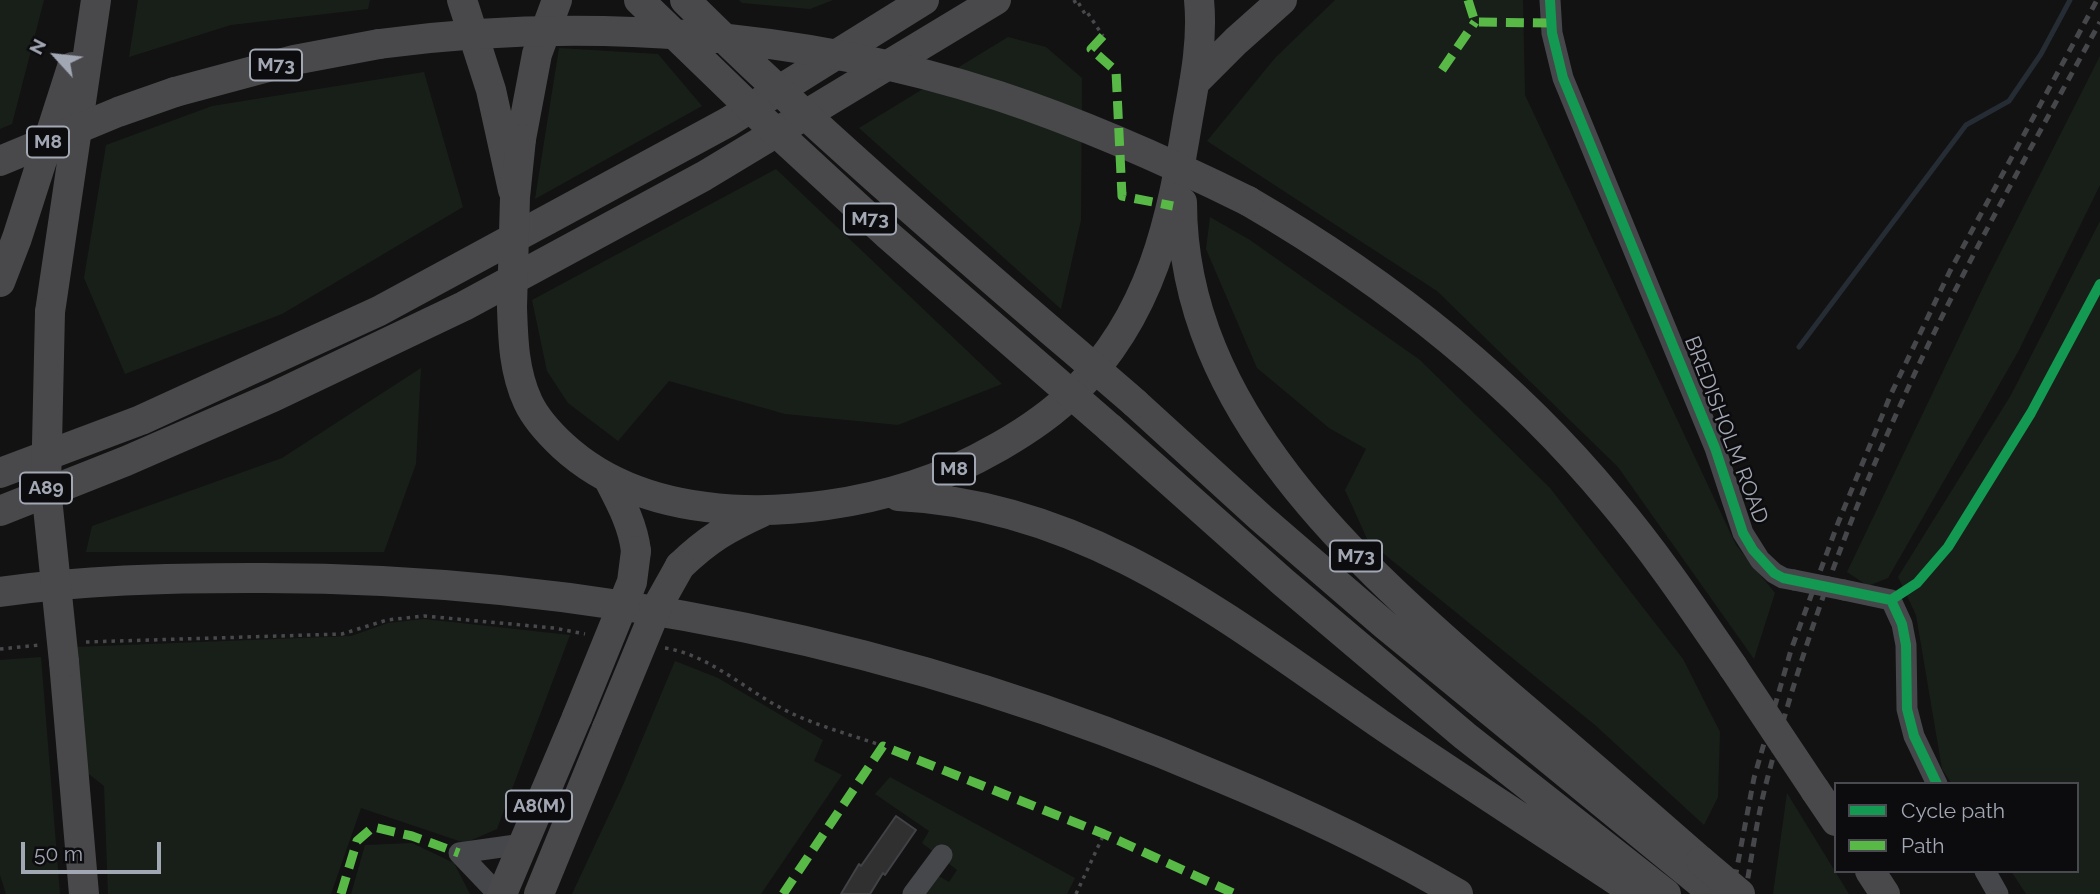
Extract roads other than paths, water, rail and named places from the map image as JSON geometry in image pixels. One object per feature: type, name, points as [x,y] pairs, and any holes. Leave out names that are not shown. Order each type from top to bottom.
[{"type":"highway","name":"M8","points":[[0,282],[17,238],[94,0]]},
{"type":"highway","name":"A89","points":[[84,894],[65,650],[46,488],[50,312],[94,0]]},
{"type":"highway","points":[[462,0],[491,90],[512,139]]},
{"type":"highway","name":"M8","points":[[557,0],[537,54],[512,139],[514,352],[520,383],[528,404],[551,435],[590,469],[609,480],[658,497],[718,507],[765,510],[823,506],[915,485],[982,456],[1073,393],[1095,369],[1133,317],[1147,286],[1172,206],[1200,39],[1199,0]]},
{"type":"highway","name":"M73","points":[[639,0],[762,119],[889,236],[1283,582],[1445,719],[1666,894]]},
{"type":"highway","name":"M73","points":[[685,0],[909,208],[1135,403],[1261,518],[1385,625],[1704,878],[1740,894]]},
{"type":"highway","points":[[0,473],[141,420],[379,311],[728,122],[924,0]]},
{"type":"highway","points":[[0,511],[273,397],[464,306],[704,176],[996,0]]},
{"type":"highway","points":[[1194,83],[1282,0]]},
{"type":"highway","name":"M73","points":[[0,161],[118,112],[175,92],[294,60],[379,44],[461,35],[613,32],[699,36],[811,50],[933,77],[1022,104],[1129,146],[1248,201],[1304,233],[1408,305],[1446,337],[1541,424],[1611,499],[1656,557],[1733,667],[1834,818]]},
{"type":"highway","name":"M73","points":[[1184,146],[1182,218],[1186,259],[1196,304],[1224,377],[1265,447],[1306,500],[1353,553],[1704,878]]},
{"type":"highway","name":"A8(M)","points":[[500,894],[632,582],[636,551],[634,533],[609,480]]},
{"type":"highway","points":[[877,495],[945,500],[1015,514],[1050,525],[1109,550],[1228,620],[1637,894]]},
{"type":"highway","name":"A8(M)","points":[[539,894],[657,607],[680,566],[706,541],[724,529],[765,510]]},
{"type":"highway","points":[[0,592],[157,580],[355,580],[504,591],[704,618],[871,656],[1026,702],[1087,724],[1158,750],[1280,802],[1458,894]]},
{"type":"highway","points":[[1871,873],[1885,894]]},
{"type":"street","name":"BREDISHOLM ROAD","points":[[1550,0],[1552,33],[1563,78],[1715,448],[1743,533],[1760,560],[1783,578],[1891,600],[1902,624],[1906,645],[1907,709],[1914,736],[1936,782]]},
{"type":"street","points":[[500,894],[459,853],[523,844]]},
{"type":"street","points":[[914,894],[942,855]]},
{"type":"street","points":[[1986,873],[1998,894]]},
{"type":"waterway","points":[[1799,347],[1966,125],[2009,101],[2041,54],[2070,0]]},
{"type":"railway","points":[[1732,894],[1754,778],[1791,650],[1838,523],[1891,394],[1950,271],[2097,0]]},
{"type":"railway","points":[[1745,894],[1760,808],[1780,731],[1827,585],[1883,443],[1950,301],[2100,22]]}]
